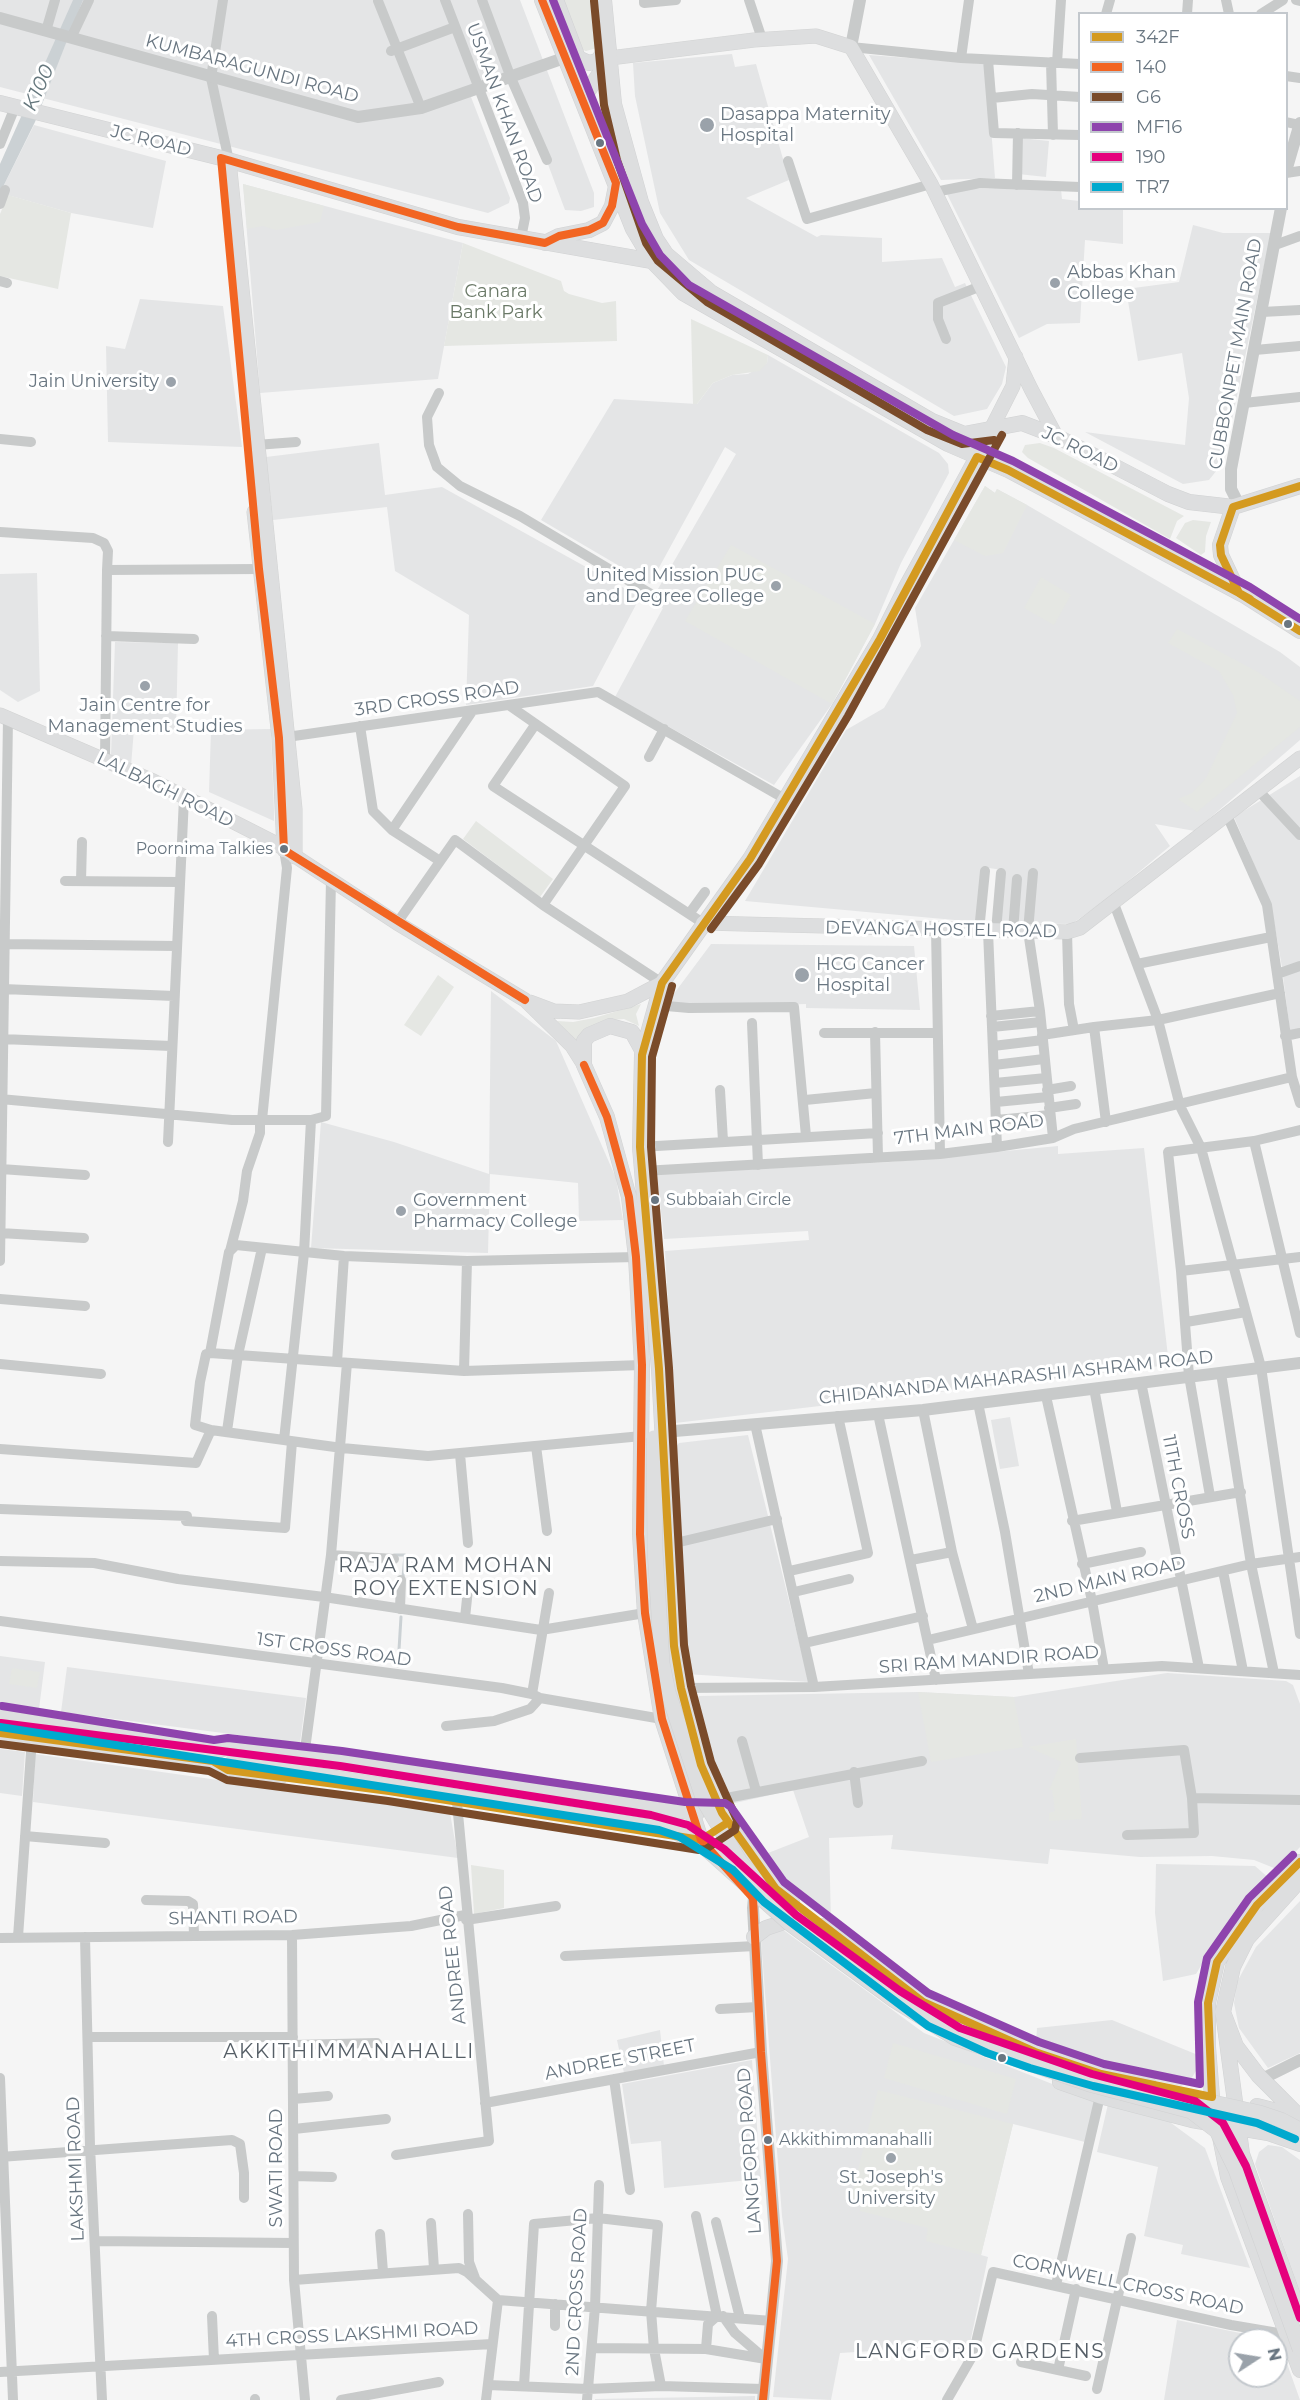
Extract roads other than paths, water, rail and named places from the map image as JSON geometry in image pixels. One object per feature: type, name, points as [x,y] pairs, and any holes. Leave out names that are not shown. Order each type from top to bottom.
[{"type":"main road","points":[[542,0],[633,229],[652,261],[683,293],[948,444],[1008,470],[1239,593],[1300,631]]},
{"type":"main road","points":[[556,0],[581,61],[589,63],[597,61],[603,54],[608,38]]},
{"type":"main road","points":[[604,0],[614,104],[627,158],[656,239],[666,254],[652,261]]},
{"type":"main road","points":[[582,100],[610,58],[762,39],[816,36],[851,47],[933,188],[1016,355],[1030,389],[1056,436]]},
{"type":"main road","name":"JC ROAD","points":[[12,107],[225,156],[395,210],[458,227],[652,261]]},
{"type":"main road","points":[[225,156],[252,445],[284,737],[290,853]]},
{"type":"main road","points":[[545,243],[559,236],[589,230],[603,223],[612,206],[616,183]]},
{"type":"main road","name":"JC ROAD","points":[[666,254],[712,293],[932,421],[964,434],[1022,423],[1056,436],[1168,494],[1189,502],[1236,506]]},
{"type":"main road","points":[[1016,355],[1013,386],[993,430],[910,579],[880,639],[750,860],[662,983],[655,1005],[643,1052],[640,1147],[662,1412],[654,1425],[640,1534],[645,1613],[662,1719],[690,1813],[701,1840],[753,1898],[927,2028],[1015,2065],[1100,2096],[1218,2124],[1269,2133],[1300,2144]]},
{"type":"main road","points":[[252,445],[259,569],[284,737]]},
{"type":"main road","points":[[1239,593],[1221,555],[1220,544],[1236,506],[1300,486]]},
{"type":"main road","name":"LALBAGH ROAD","points":[[4,717],[153,781],[290,853],[397,923],[525,1000],[572,1046],[584,1065]]},
{"type":"main road","name":"DEVANGA HOSTEL ROAD","points":[[703,923],[1067,932],[1080,928],[1300,758]]},
{"type":"main road","points":[[525,1000],[555,1011],[579,1012],[628,1001],[662,983]]},
{"type":"main road","points":[[643,1052],[632,1032],[610,1026],[589,1035],[584,1041],[584,1065],[607,1117],[620,1156],[629,1197],[636,1257],[642,1365],[668,1545],[674,1646],[681,1688],[701,1765],[721,1812],[776,1889],[869,1963],[923,2002],[1035,2052],[1101,2074],[1234,2100],[1300,2121]]},
{"type":"main road","points":[[653,1435],[659,1636],[668,1692],[704,1801],[740,1862],[770,1894],[932,2016],[991,2043],[1095,2076],[1281,2120],[1300,2121]]},
{"type":"main road","points":[[0,1716],[214,1756],[228,1770],[389,1791],[701,1840]]},
{"type":"main road","points":[[0,1733],[232,1758],[661,1820],[684,1827],[740,1862]]},
{"type":"main road","points":[[214,1756],[226,1748],[304,1757],[690,1813],[721,1812]]},
{"type":"main road","points":[[232,1758],[671,1830],[702,1845],[789,1923],[894,2000],[955,2038],[1089,2084],[1191,2111],[1217,2132],[1236,2170],[1300,2349]]},
{"type":"main road","points":[[701,1840],[721,1812]]},
{"type":"main road","points":[[1285,2328],[1236,2202],[1222,2152],[1212,2097],[1208,2047],[1208,2003],[1217,1962],[1257,1905],[1300,1862]]},
{"type":"main road","points":[[1300,1880],[1247,1939],[1233,1967],[1222,2012],[1242,2154],[1300,2315]]},
{"type":"main road","points":[[754,1942],[766,1928],[784,1922]]},
{"type":"main road","points":[[1222,2012],[1236,2046],[1300,2121]]},
{"type":"main road","points":[[1242,2154],[1254,2142],[1269,2133]]},
{"type":"main road","points":[[1288,2336],[1300,2370]]},
{"type":"street","points":[[55,0],[60,35]]},
{"type":"street","points":[[60,35],[88,0]]},
{"type":"street","points":[[223,0],[211,78],[225,156]]},
{"type":"street","name":"USMAN KHAN ROAD","points":[[445,0],[523,203],[525,218],[521,238]]},
{"type":"street","points":[[482,0],[511,78],[547,160]]},
{"type":"street","points":[[644,0],[645,3],[676,0]]},
{"type":"street","points":[[749,0],[762,39]]},
{"type":"street","points":[[860,0],[851,47],[961,58],[1078,64]]},
{"type":"street","points":[[961,58],[969,0]]},
{"type":"street","points":[[1053,135],[1051,94],[1061,0]]},
{"type":"street","points":[[1264,12],[1283,0]]},
{"type":"street","points":[[1296,0],[1300,1]]},
{"type":"street","points":[[378,1],[393,50],[421,108]]},
{"type":"street","name":"KUMBARAGUNDI ROAD","points":[[0,18],[358,117],[421,108],[564,58]]},
{"type":"street","points":[[393,50],[455,27]]},
{"type":"street","points":[[988,60],[994,133],[1078,135]]},
{"type":"street","points":[[992,98],[1051,94],[1078,97]]},
{"type":"street","points":[[0,144],[12,107]]},
{"type":"street","points":[[1288,161],[1295,124]]},
{"type":"street","points":[[1017,185],[1018,133]]},
{"type":"street","points":[[788,161],[807,219],[933,188],[980,183],[1078,187]]},
{"type":"street","points":[[0,204],[5,190]]},
{"type":"street","name":"CUBBONPET MAIN ROAD","points":[[1236,506],[1231,470],[1281,210]]},
{"type":"street","points":[[1275,245],[1300,236]]},
{"type":"street","points":[[946,339],[938,319],[938,303],[981,286]]},
{"type":"street","points":[[1262,312],[1300,310]]},
{"type":"street","points":[[1255,350],[1300,346]]},
{"type":"street","points":[[439,393],[427,417],[429,445],[437,468],[460,486],[519,516],[651,594]]},
{"type":"street","points":[[1244,403],[1300,397]]},
{"type":"street","points":[[0,439],[31,442]]},
{"type":"street","points":[[252,445],[296,441]]},
{"type":"street","points":[[0,532],[93,538],[104,543],[108,550],[105,761]]},
{"type":"street","points":[[106,570],[259,569]]},
{"type":"street","points":[[106,636],[194,639]]},
{"type":"street","name":"3RD CROSS ROAD","points":[[284,737],[598,692],[664,729]]},
{"type":"street","points":[[510,706],[625,786],[543,905]]},
{"type":"street","points":[[392,830],[473,710]]},
{"type":"street","points":[[0,1261],[4,717]]},
{"type":"street","points":[[536,725],[493,786],[703,923]]},
{"type":"street","points":[[360,726],[373,811],[392,830],[440,861]]},
{"type":"street","points":[[649,757],[664,729],[785,799]]},
{"type":"street","points":[[1258,790],[1300,835]]},
{"type":"street","points":[[168,1142],[183,798]]},
{"type":"street","points":[[1226,813],[1267,905],[1285,1036],[1292,1077],[1300,1103]]},
{"type":"street","points":[[397,923],[455,840],[543,905],[662,983]]},
{"type":"street","points":[[81,881],[82,842]]},
{"type":"street","points":[[210,1353],[229,1252],[243,1201],[247,1171],[260,1133],[290,853]]},
{"type":"street","points":[[985,872],[997,1147]]},
{"type":"street","points":[[988,931],[1001,873]]},
{"type":"street","points":[[1033,873],[1028,931],[1040,1011],[1053,1138]]},
{"type":"street","points":[[1013,931],[1017,879]]},
{"type":"street","points":[[0,1099],[170,1115],[261,1120],[311,1120],[326,1116],[331,880]]},
{"type":"street","points":[[65,881],[179,882]]},
{"type":"street","points":[[689,914],[705,892]]},
{"type":"street","points":[[1113,901],[1158,1020],[1180,1106],[1201,1148],[1261,1367],[1295,1559],[1300,1634]]},
{"type":"street","points":[[936,929],[940,1154]]},
{"type":"street","points":[[1067,932],[1069,1004],[1074,1030]]},
{"type":"street","points":[[1137,964],[1271,937]]},
{"type":"street","points":[[3,944],[176,946]]},
{"type":"street","points":[[1277,974],[1300,966]]},
{"type":"street","points":[[3,989],[174,996]]},
{"type":"street","points":[[993,1046],[1074,1030],[1158,1020],[1280,993]]},
{"type":"street","points":[[655,1005],[689,1008],[794,1007],[798,1069],[805,1100],[806,1136]]},
{"type":"street","points":[[992,1022],[1040,1011]]},
{"type":"street","points":[[992,1022],[1041,1022]]},
{"type":"street","points":[[753,1023],[758,1165]]},
{"type":"street","points":[[1094,1027],[1106,1122]]},
{"type":"street","points":[[875,1032],[878,1157]]},
{"type":"street","points":[[825,1033],[938,1033]]},
{"type":"street","points":[[1285,1036],[1300,1033]]},
{"type":"street","points":[[2,1039],[171,1046]]},
{"type":"street","points":[[994,1065],[1044,1059]]},
{"type":"street","name":"7TH MAIN ROAD","points":[[643,1171],[940,1154],[997,1147],[1053,1138],[1074,1129],[1180,1106],[1292,1077]]},
{"type":"street","points":[[995,1083],[1046,1078]]},
{"type":"street","points":[[996,1120],[1048,1102],[1071,1086]]},
{"type":"street","points":[[720,1090],[723,1141]]},
{"type":"street","points":[[805,1100],[876,1093]]},
{"type":"street","points":[[996,1102],[1076,1104]]},
{"type":"street","points":[[0,1509],[187,1516],[186,1521],[285,1528],[288,1441],[304,1253],[311,1120]]},
{"type":"street","points":[[1210,1496],[1189,1376],[1186,1323],[1168,1152],[1254,1141],[1300,1130]]},
{"type":"street","points":[[640,1147],[878,1133]]},
{"type":"street","points":[[1254,1141],[1300,1333]]},
{"type":"street","points":[[1,1169],[85,1175]]},
{"type":"street","points":[[1,1233],[84,1238]]},
{"type":"street","points":[[229,1252],[236,1245],[344,1256],[467,1261],[636,1257]]},
{"type":"street","points":[[227,1431],[238,1355],[262,1248]]},
{"type":"street","points":[[304,1757],[331,1555],[342,1449],[344,1256]]},
{"type":"street","points":[[1181,1270],[1300,1257]]},
{"type":"street","points":[[464,1371],[467,1261]]},
{"type":"street","points":[[0,1299],[85,1306]]},
{"type":"street","points":[[1186,1323],[1246,1312]]},
{"type":"street","points":[[642,1365],[464,1371],[210,1353],[206,1354],[203,1367],[195,1425],[211,1430],[342,1449],[428,1456],[653,1435]]},
{"type":"street","name":"CHIDANANDA MAHARASHI ASHRAM ROAD","points":[[653,1435],[838,1416],[923,1410],[1300,1363]]},
{"type":"street","points":[[0,1364],[102,1374]]},
{"type":"street","points":[[1221,1373],[1251,1564],[1274,1673]]},
{"type":"street","name":"11TH CROSS","points":[[1141,1382],[1199,1668]]},
{"type":"street","points":[[1094,1388],[1117,1512]]},
{"type":"street","points":[[1046,1396],[1072,1521],[1092,1601],[1104,1669]]},
{"type":"street","points":[[978,1403],[1029,1674]]},
{"type":"street","points":[[923,1410],[952,1552],[973,1629]]},
{"type":"street","points":[[878,1414],[936,1680]]},
{"type":"street","points":[[789,1571],[868,1553],[838,1416]]},
{"type":"street","points":[[755,1424],[814,1687]]},
{"type":"street","points":[[0,1449],[196,1463],[211,1430]]},
{"type":"street","points":[[536,1446],[547,1531]]},
{"type":"street","points":[[460,1454],[468,1543]]},
{"type":"street","points":[[1072,1521],[1241,1492]]},
{"type":"street","points":[[668,1545],[777,1519]]},
{"type":"street","points":[[911,1560],[952,1552]]},
{"type":"street","points":[[1082,1564],[1141,1552]]},
{"type":"street","points":[[331,1555],[394,1559]]},
{"type":"street","name":"2ND MAIN ROAD","points":[[928,1640],[1251,1564],[1295,1559]]},
{"type":"street","points":[[0,1561],[94,1563],[178,1579],[324,1597],[541,1630],[645,1613]]},
{"type":"street","points":[[1223,1571],[1243,1671]]},
{"type":"street","points":[[794,1592],[849,1579]]},
{"type":"street","points":[[400,1608],[401,1580]]},
{"type":"street","points":[[465,1618],[468,1589]]},
{"type":"street","points":[[446,1726],[494,1721],[530,1709],[536,1696],[541,1630],[549,1593]]},
{"type":"street","points":[[805,1643],[923,1617]]},
{"type":"street","name":"1ST CROSS ROAD","points":[[0,1621],[536,1696],[662,1719]]},
{"type":"street","name":"SRI RAM MANDIR ROAD","points":[[681,1688],[814,1687],[1162,1666],[1300,1675]]},
{"type":"street","points":[[18,1936],[32,1738]]},
{"type":"street","points":[[742,1741],[756,1791]]},
{"type":"street","points":[[1080,1758],[1184,1750],[1192,1798],[1194,1833],[1127,1834]]},
{"type":"street","points":[[721,1812],[756,1791],[922,1761]]},
{"type":"street","points":[[854,1772],[858,1803]]},
{"type":"street","points":[[1192,1798],[1300,1800]]},
{"type":"street","name":"ANDREE ROAD","points":[[396,2155],[489,2141],[457,1803]]},
{"type":"street","points":[[25,1836],[105,1843]]},
{"type":"street","name":"LANGFORD ROAD","points":[[758,1865],[753,1898],[754,1942],[777,2261],[766,2359],[765,2397]]},
{"type":"street","points":[[146,1900],[188,1900],[193,1904],[194,1936]]},
{"type":"street","name":"SHANTI ROAD","points":[[0,1938],[18,1936],[292,1935],[411,1926],[556,1906]]},
{"type":"street","name":"SWATI ROAD","points":[[292,1935],[294,2280],[305,2400]]},
{"type":"street","name":"LAKSHMI ROAD","points":[[85,1937],[90,2151],[102,2400]]},
{"type":"street","points":[[86,1960],[97,1946],[112,1937]]},
{"type":"street","points":[[565,1956],[754,1942]]},
{"type":"street","points":[[720,2009],[758,2007]]},
{"type":"street","points":[[88,2037],[377,2043]]},
{"type":"street","name":"ANDREE STREET","points":[[485,2103],[761,2052]]},
{"type":"street","points":[[1262,2079],[1300,2060]]},
{"type":"street","points":[[0,2078],[6,2371],[13,2400]]},
{"type":"street","points":[[614,2079],[630,2190]]},
{"type":"street","points":[[294,2099],[328,2096]]},
{"type":"street","points":[[1056,2285],[1100,2096]]},
{"type":"street","points":[[294,2129],[386,2119]]},
{"type":"street","points":[[2,2157],[232,2140],[240,2144],[244,2198]]},
{"type":"street","points":[[294,2176],[332,2177]]},
{"type":"street","name":"2ND CROSS ROAD","points":[[588,2394],[595,2307],[599,2185]]},
{"type":"street","points":[[468,2214],[469,2262],[475,2278]]},
{"type":"street","points":[[696,2216],[720,2316],[735,2333],[766,2359]]},
{"type":"street","points":[[524,2386],[534,2224],[598,2218],[658,2225],[651,2311],[654,2349],[661,2386]]},
{"type":"street","points":[[716,2222],[740,2318]]},
{"type":"street","points":[[431,2223],[434,2269]]},
{"type":"street","points":[[380,2234],[383,2272]]},
{"type":"street","points":[[1097,2389],[1131,2238]]},
{"type":"street","points":[[96,2241],[293,2242]]},
{"type":"street","points":[[294,2280],[459,2268],[475,2278],[498,2300],[772,2321]]},
{"type":"street","name":"CORNWELL CROSS ROAD","points":[[947,2400],[973,2355],[993,2272],[1249,2328]]},
{"type":"street","points":[[1058,2370],[1076,2289]]},
{"type":"street","points":[[486,2400],[498,2300]]},
{"type":"street","points":[[555,2304],[555,2326]]},
{"type":"street","name":"4TH CROSS LAKSHMI ROAD","points":[[212,2316],[214,2360]]},
{"type":"street","points":[[706,2349],[708,2324],[720,2316]]},
{"type":"street","name":"4TH CROSS LAKSHMI ROAD","points":[[6,2371],[492,2344]]},
{"type":"street","points":[[592,2349],[706,2349],[766,2359]]},
{"type":"street","points":[[1021,2362],[1086,2376]]},
{"type":"street","points":[[341,2400],[439,2382]]},
{"type":"street","points":[[488,2385],[524,2386],[588,2394],[661,2386],[765,2397]]},
{"type":"water","name":"K100","points":[[73,0],[83,0],[35,122],[0,193],[0,164]]},
{"type":"waterway","points":[[394,1555],[405,1555],[403,1577]]},
{"type":"waterway","points":[[398,1666],[401,1617]]},
{"type":"place","name":"Dasappa Maternity Hospital","points":[[707,125]]},
{"type":"place","name":"Abbas Khan College","points":[[1055,283]]},
{"type":"place","name":"Jain University","points":[[171,382]]},
{"type":"place","name":"United Mission PUC and Degree College","points":[[776,586]]},
{"type":"place","name":"Jain Centre for Management Studies","points":[[145,686]]},
{"type":"place","name":"Poornima Talkies","points":[[284,849]]},
{"type":"place","name":"HCG Cancer Hospital","points":[[802,975]]},
{"type":"place","name":"Subbaiah Circle","points":[[655,1200]]},
{"type":"place","name":"Government Pharmacy College","points":[[401,1211]]},
{"type":"place","name":"Akkithimmanahalli","points":[[768,2140]]},
{"type":"place","name":"St. Joseph's University","points":[[891,2158]]},
{"type":"district","name":"RAJA RAM MOHAN ROY EXTENSION","points":[[446,1578]]},
{"type":"district","name":"AKKITHIMMANAHALLI","points":[[349,2052]]},
{"type":"district","name":"LANGFORD GARDENS","points":[[980,2352]]},
{"type":"park label","name":"Canara Bank Park","points":[[496,302]]}]
